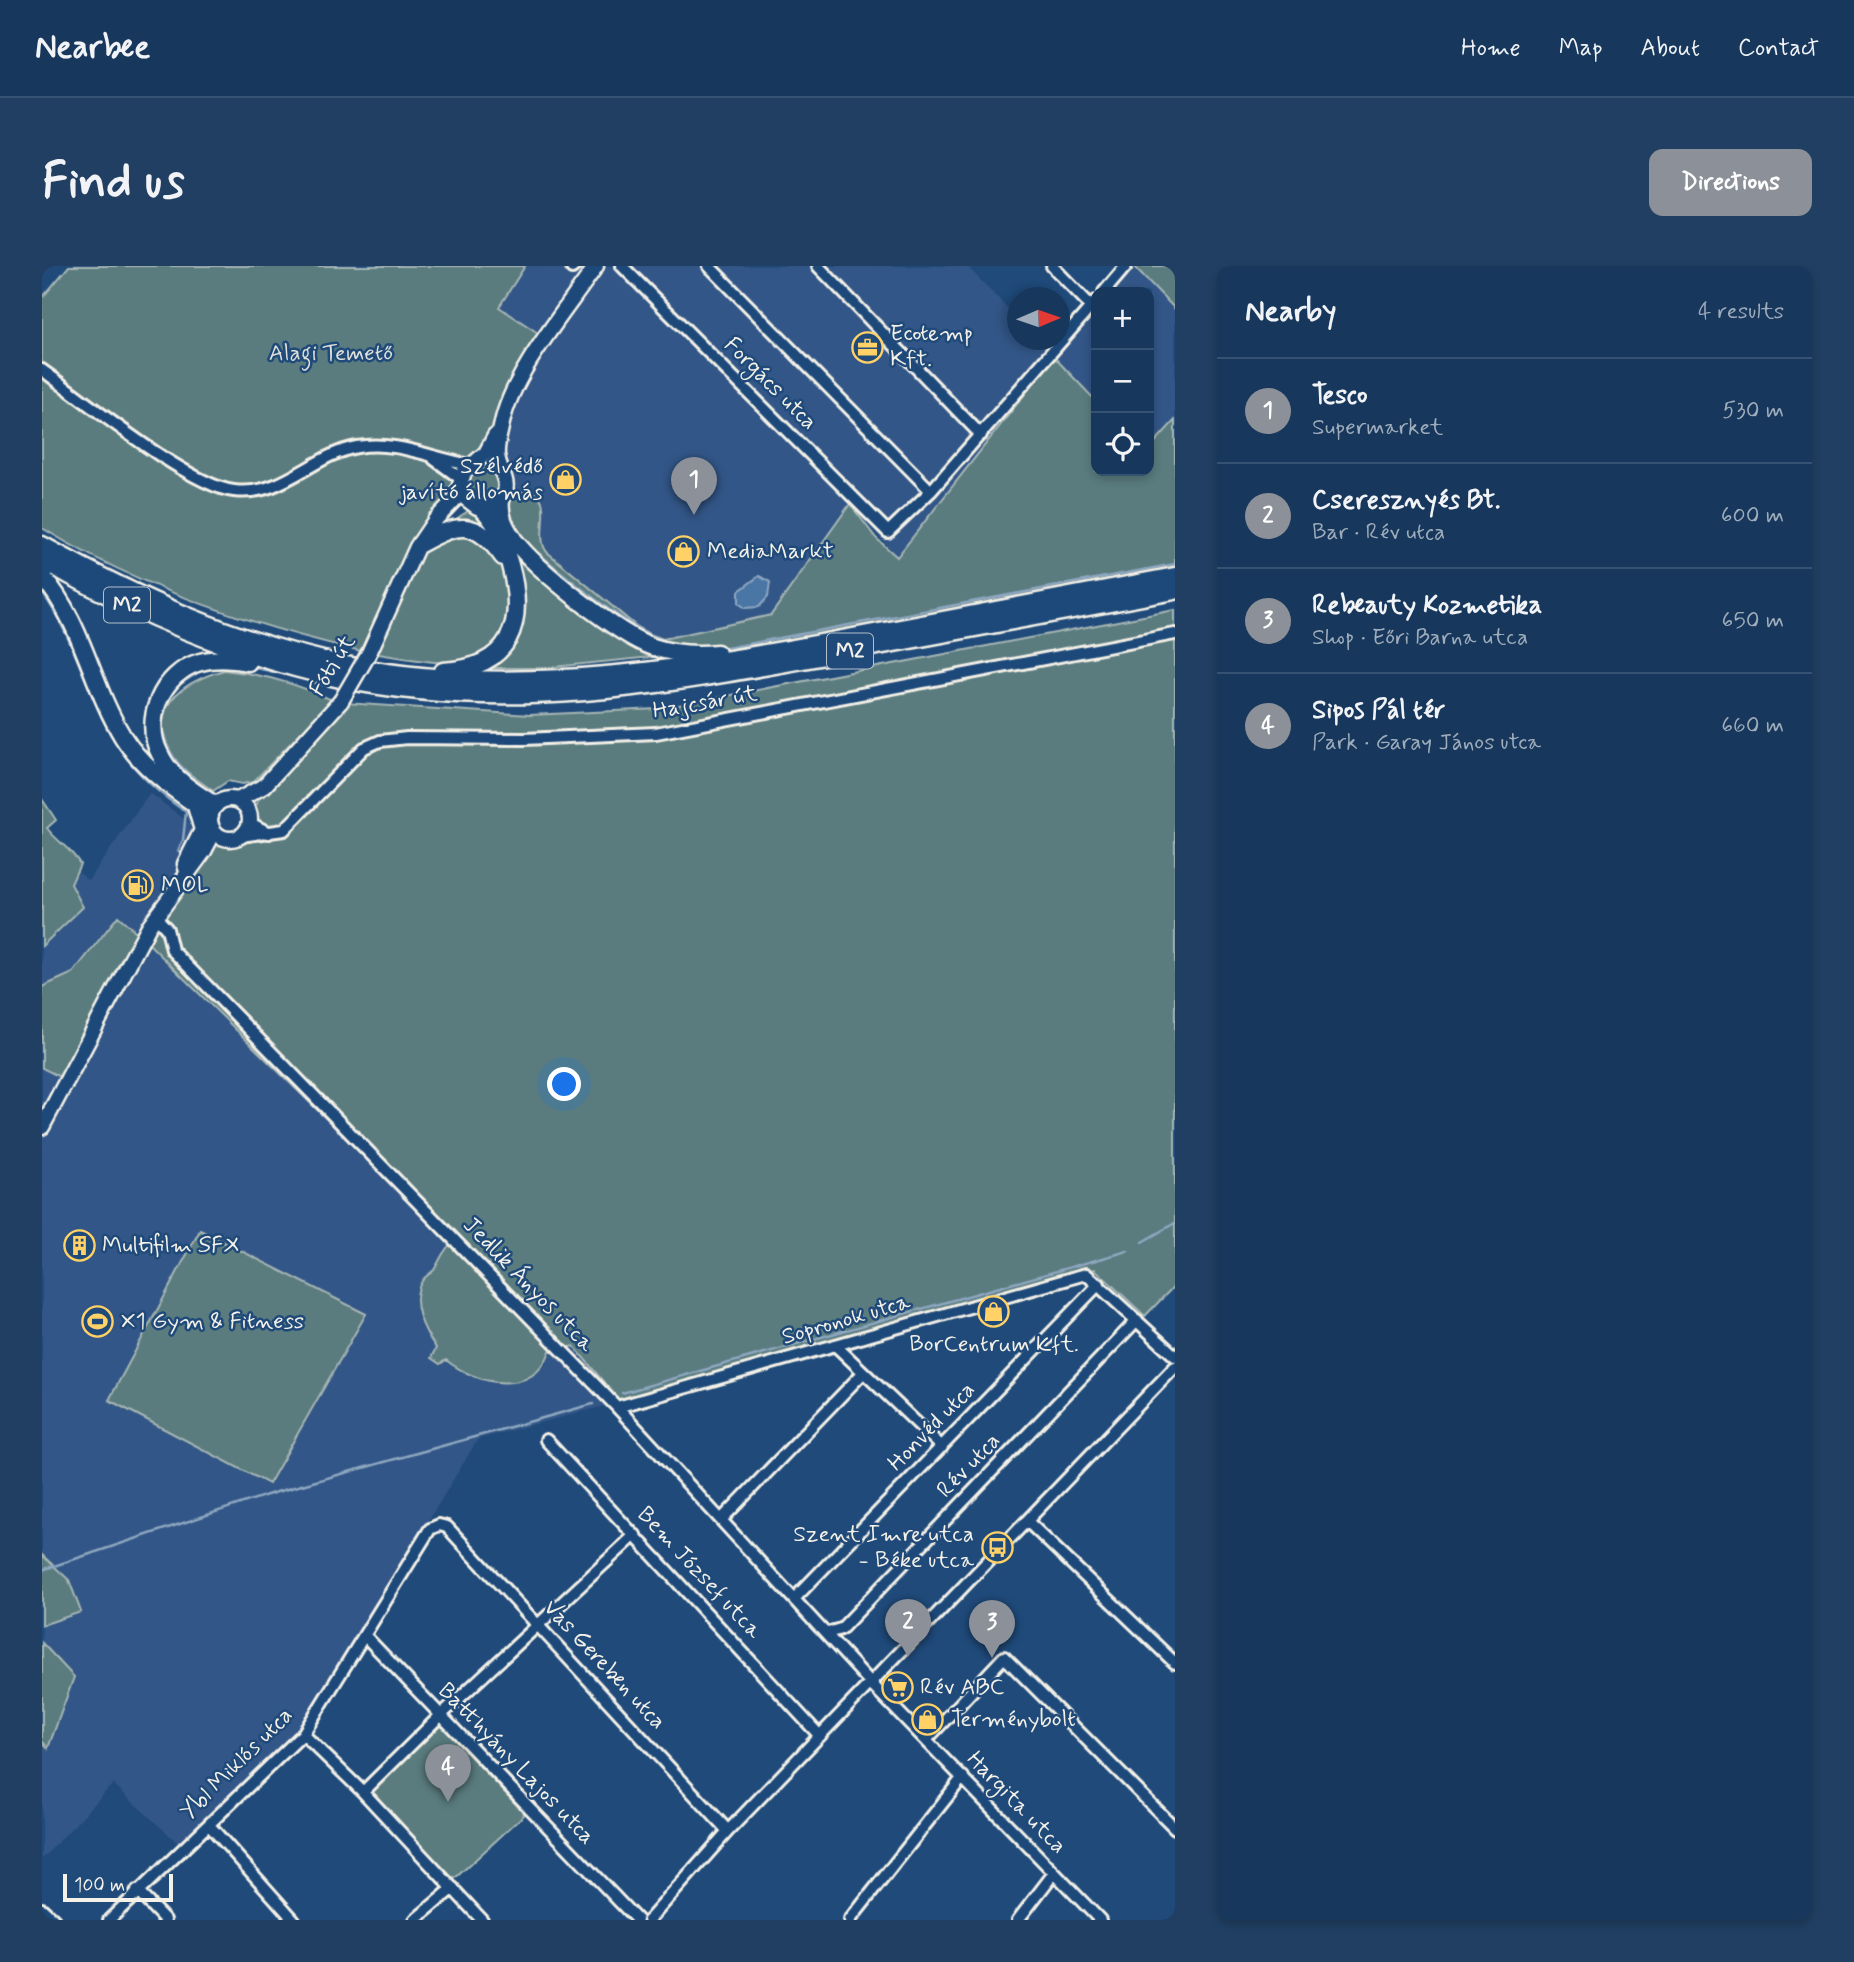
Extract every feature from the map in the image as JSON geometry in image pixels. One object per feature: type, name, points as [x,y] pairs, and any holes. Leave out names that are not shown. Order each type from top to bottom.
[{"type":"highway","points":[[501,500],[505,525],[521,549],[594,611],[635,639],[660,649],[702,654],[793,648]]},
{"type":"highway","points":[[399,673],[469,668],[499,650],[510,635],[518,610],[517,589],[496,525],[477,506]]},
{"type":"highway","points":[[420,544],[452,528],[471,528],[489,538],[510,566]]},
{"type":"highway","name":"M2","points":[[42,545],[97,575],[216,628],[302,654],[399,673],[466,680],[562,680],[661,671],[1175,576]]},
{"type":"highway","name":"M2","points":[[42,560],[152,618],[215,643],[283,665],[342,679],[441,692],[523,696],[613,691],[662,685],[1175,591]]},
{"type":"highway","points":[[42,576],[69,613],[125,739],[150,771],[207,809]]},
{"type":"highway","points":[[207,809],[162,758],[154,736],[157,702],[179,673],[199,662],[237,660],[283,665]]},
{"type":"highway","points":[[188,871],[186,864],[203,830],[207,809]]},
{"type":"main road","points":[[431,527],[477,506],[501,500],[506,485],[499,468],[497,451],[501,426],[519,378],[596,266]]},
{"type":"main road","points":[[477,506],[464,497],[461,482],[501,426]]},
{"type":"main road","points":[[474,464],[488,462],[499,468]]},
{"type":"main road","name":"Fóti út","points":[[238,800],[264,786],[320,729],[341,701],[369,653],[420,544],[456,498],[461,482]]},
{"type":"main road","points":[[250,818],[238,800],[228,799],[207,809],[217,835],[229,840],[241,836],[250,818],[264,786]]},
{"type":"main road","points":[[42,1127],[155,916],[217,835]]},
{"type":"street","name":"Forgács utca","points":[[622,266],[888,532],[931,491]]},
{"type":"street","points":[[709,266],[931,491],[1091,307]]},
{"type":"street","points":[[818,266],[981,435]]},
{"type":"street","points":[[1052,266],[1091,301]]},
{"type":"street","points":[[1108,287],[1126,266]]},
{"type":"street","points":[[42,370],[190,474],[232,491],[253,492],[281,484],[327,458],[355,447],[396,446],[429,456],[474,464]]},
{"type":"street","points":[[429,456],[461,482]]},
{"type":"street","name":"Hajcsár út","points":[[272,834],[288,828],[354,756],[380,741],[407,738],[617,737],[656,733],[1175,634]]},
{"type":"street","points":[[250,818],[272,834]]},
{"type":"street","points":[[241,836],[272,834]]},
{"type":"street","name":"Jedlik Ányos utca","points":[[155,916],[167,929],[172,950],[617,1407],[873,1684]]},
{"type":"street","name":"Sopronok utca","points":[[617,1407],[1086,1274],[1099,1284]]},
{"type":"street","points":[[1099,1284],[1175,1356]]},
{"type":"street","name":"Honvéd utca","points":[[794,1599],[1099,1284]]},
{"type":"street","name":"Rév utca","points":[[827,1633],[841,1629],[1137,1320]]},
{"type":"street","points":[[835,1345],[942,1447]]},
{"type":"street","points":[[649,1920],[820,1736],[873,1684],[1175,1367]]},
{"type":"street","points":[[721,1520],[863,1373]]},
{"type":"street","name":"Bem József utca","points":[[546,1440],[820,1736]]},
{"type":"street","points":[[1028,1522],[1175,1663]]},
{"type":"street","name":"Ybl Miklós utca","points":[[109,1920],[303,1734],[366,1637],[430,1529],[439,1525],[447,1527]]},
{"type":"street","name":"Vas Gereben utca","points":[[447,1527],[729,1832]]},
{"type":"street","points":[[363,1792],[440,1715],[635,1535]]},
{"type":"street","name":"Batthyány Lajos utca","points":[[366,1637],[637,1920]]},
{"type":"street","points":[[927,1739],[1004,1657],[1175,1828]]},
{"type":"street","name":"Hargita utca","points":[[873,1684],[1100,1920]]},
{"type":"street","points":[[303,1734],[363,1792],[482,1920]]},
{"type":"street","points":[[850,1920],[963,1777]]},
{"type":"street","points":[[209,1825],[294,1920]]},
{"type":"street","points":[[1018,1920],[1054,1873]]},
{"type":"street","points":[[415,1920],[453,1888]]},
{"type":"street","points":[[138,1891],[165,1920]]},
{"type":"street","points":[[42,1909],[54,1920]]},
{"type":"shaded area","points":[[525,266],[967,266],[1007,308],[1007,350],[1048,350],[1054,356],[1059,350],[1070,350],[1070,338],[1091,315],[1091,396],[1054,357],[897,557],[849,504],[771,615],[663,639],[642,631],[541,549],[514,499],[511,474],[502,463],[483,331]]},
{"type":"shaded area","points":[[1134,266],[1175,309],[1175,420],[1154,443],[1154,287],[1115,287]]},
{"type":"shaded area","points":[[759,576],[770,582],[768,597],[759,607],[745,608],[739,603],[739,591]]},
{"type":"shaded area","points":[[150,793],[214,842],[381,1169],[452,1244],[443,1250],[434,1270],[422,1281],[421,1320],[445,1360],[460,1372],[486,1380],[546,1365],[550,1351],[574,1346],[620,1402],[478,1439],[301,1730],[179,1844],[113,1784],[42,1859],[42,1741],[48,1747],[74,1678],[42,1643],[42,1625],[81,1611],[69,1580],[42,1555],[42,946],[83,907],[71,884],[79,872],[88,881]]},
{"type":"green space","name":"Alagi Temető","points":[[69,266],[525,266],[499,307],[544,337],[455,496],[412,548],[390,587],[361,651],[278,629],[197,602],[118,569],[42,528],[42,298]]},
{"type":"green space","points":[[1134,266],[1175,266],[1175,309]]},
{"type":"green space","points":[[1054,357],[1091,396],[1091,476],[1154,476],[1154,443],[1175,420],[1175,570],[727,653],[649,640],[597,608],[514,535],[506,504],[523,491],[534,493],[540,498],[543,506],[543,544],[547,552],[642,631],[663,639],[771,615],[850,504],[876,538],[897,557]]},
{"type":"green space","points":[[484,469],[495,474],[500,485],[495,496],[484,501],[473,496],[468,485],[473,474]]},
{"type":"green space","points":[[470,510],[483,515],[510,581],[512,616],[507,631],[496,645],[478,657],[457,663],[377,654],[402,592],[422,554],[451,523]]},
{"type":"green space","points":[[501,530],[523,554],[671,655],[543,668],[486,668],[508,645],[524,618],[521,579]]},
{"type":"green space","points":[[1175,610],[1175,1285],[1145,1316],[1095,1269],[620,1402],[574,1346],[550,1351],[542,1366],[531,1376],[518,1381],[488,1381],[459,1369],[446,1360],[440,1364],[431,1358],[436,1348],[420,1316],[418,1289],[452,1243],[145,940],[60,1077],[42,1068],[42,987],[73,973],[118,916],[144,939],[214,842],[221,838],[230,844],[285,835],[352,762],[376,745],[532,735],[362,744],[345,757],[283,825],[259,825],[252,818],[259,798],[345,703],[529,715],[658,709]]},
{"type":"green space","points":[[224,670],[279,680],[332,700],[253,782],[242,784],[228,781],[213,791],[191,775],[172,755],[165,738],[163,723],[172,699],[182,689]]},
{"type":"green space","points":[[42,799],[56,820],[47,828],[80,864],[71,884],[83,907],[42,946]]},
{"type":"green space","points":[[200,1230],[366,1314],[269,1484],[109,1400]]},
{"type":"green space","points":[[42,1555],[69,1580],[81,1612],[42,1625]]},
{"type":"green space","points":[[42,1643],[74,1677],[48,1748],[42,1741]]},
{"type":"green space","points":[[441,1725],[525,1814],[452,1881],[372,1791]]},
{"type":"waterway","points":[[538,553],[617,615],[669,643]]},
{"type":"waterway","points":[[721,649],[1175,564]]},
{"type":"waterway","points":[[42,592],[61,623],[111,736],[129,761],[150,783],[186,812],[183,840],[178,851]]},
{"type":"waterway","points":[[177,686],[199,672],[221,667]]},
{"type":"waterway","points":[[252,667],[331,685]]},
{"type":"waterway","points":[[354,690],[368,693]]},
{"type":"waterway","points":[[162,718],[169,750],[188,774],[205,788],[203,791]]},
{"type":"waterway","points":[[1142,1242],[1175,1223]]},
{"type":"waterway","points":[[622,1393],[1128,1251]]},
{"type":"waterway","points":[[42,1570],[273,1493],[593,1404]]},
{"type":"place","name":"Ecotemp Kft.","points":[[867,347]]},
{"type":"place","name":"Szélvédő javító állomás","points":[[566,480]]},
{"type":"place","name":"Tesco","points":[[694,515]]},
{"type":"place","name":"MediaMarkt","points":[[684,552]]},
{"type":"place","name":"MOL","points":[[138,886]]},
{"type":"place","name":"Multifilm SFX","points":[[79,1246]]},
{"type":"place","name":"BorCentrum Kft.","points":[[994,1311]]},
{"type":"place","name":"X1 Gym & Fitness","points":[[98,1322]]},
{"type":"place","name":"Szent Imre utca - Béke utca","points":[[997,1548]]},
{"type":"place","name":"Cseresznyés Bt.","points":[[908,1657]]},
{"type":"place","name":"Rebeauty Kozmetika","points":[[992,1658]]},
{"type":"place","name":"Rév ABC","points":[[897,1688]]},
{"type":"place","name":"Terménybolt","points":[[928,1720]]},
{"type":"place","name":"Sipos Pál tér","points":[[448,1802]]}]
